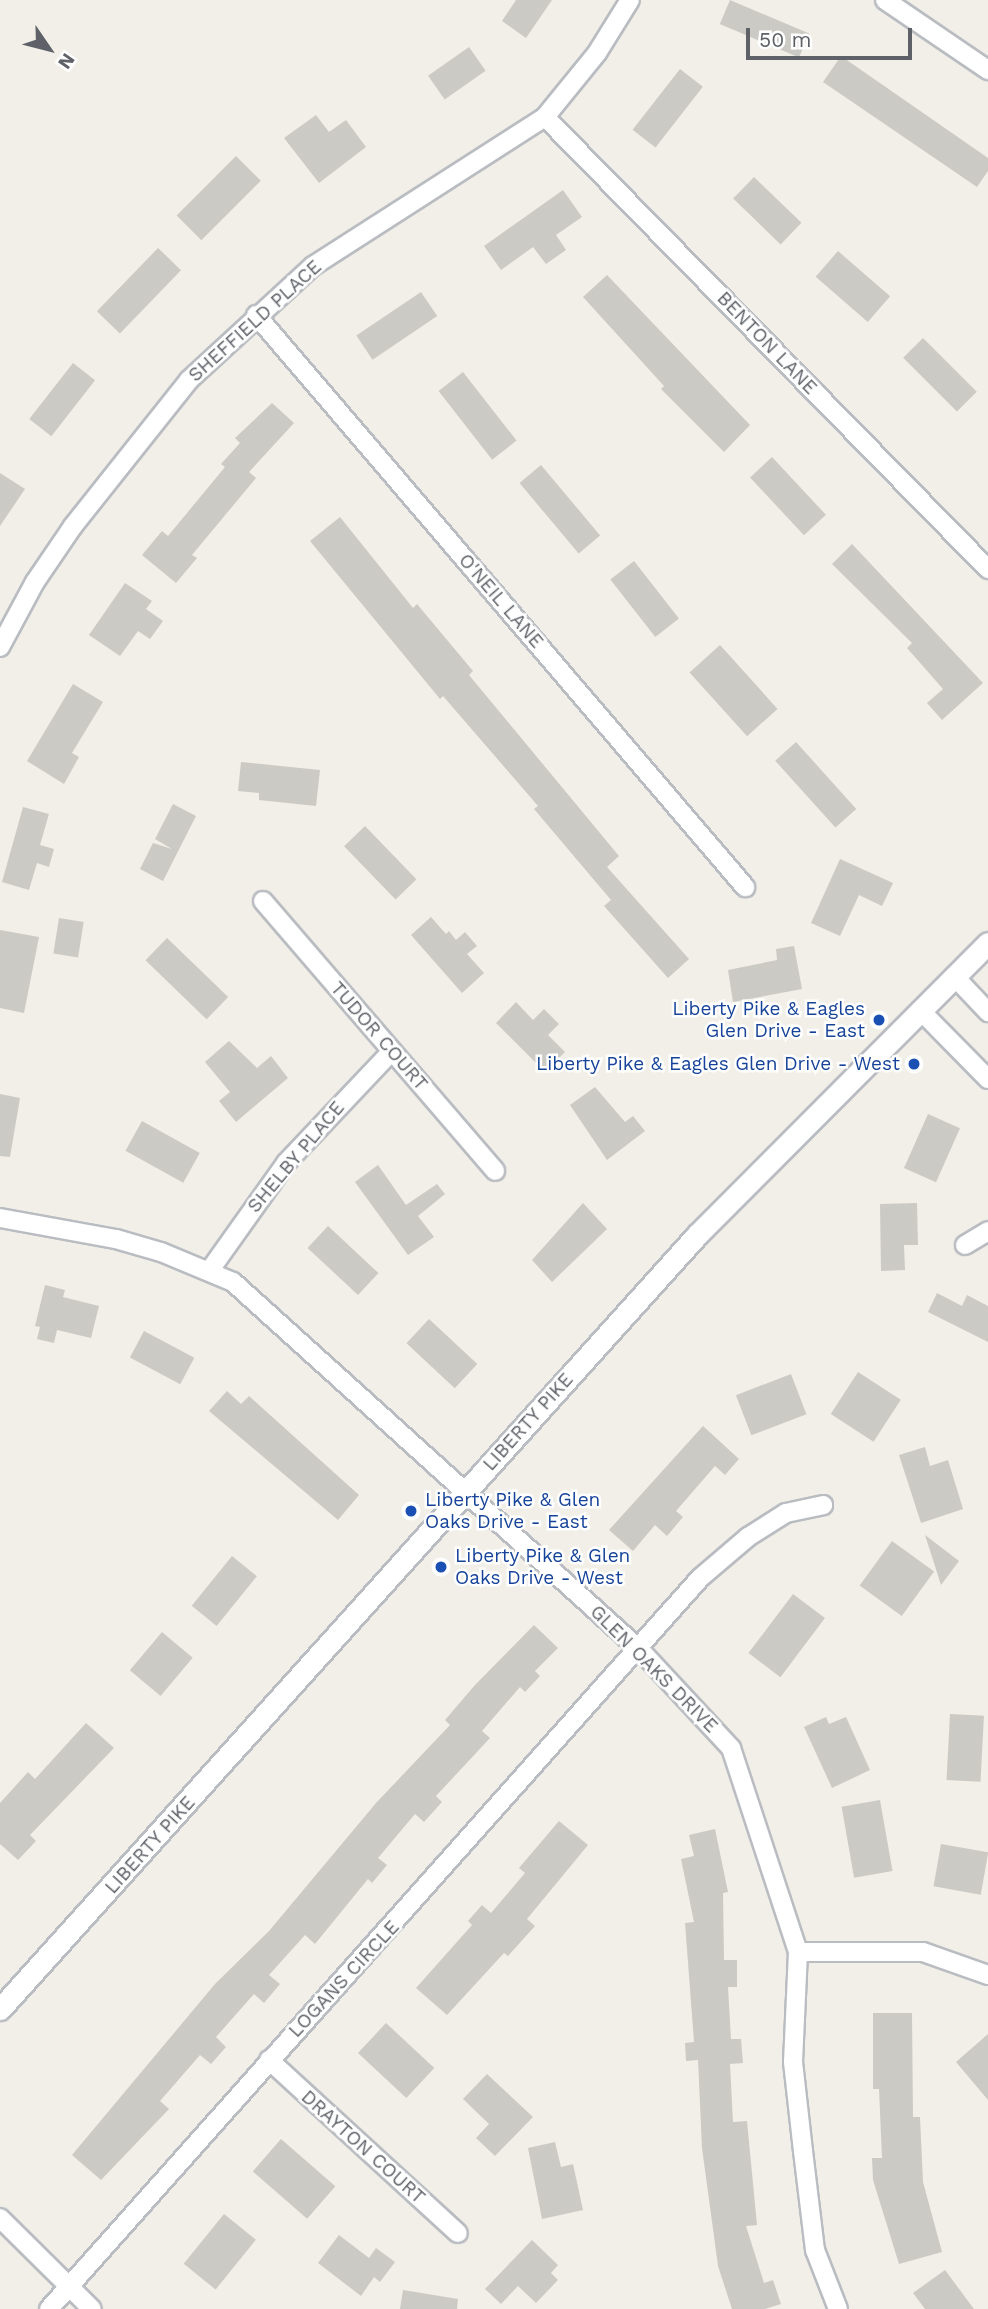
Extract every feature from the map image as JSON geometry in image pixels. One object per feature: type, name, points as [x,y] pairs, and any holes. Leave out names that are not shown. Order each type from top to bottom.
[{"type":"street","name":"SHEFFIELD PLACE","points":[[0,647],[35,582],[117,468],[189,380],[256,315],[313,266],[545,117],[597,53],[630,0]]},
{"type":"street","points":[[885,0],[988,69]]},
{"type":"street","name":"BENTON LANE","points":[[545,117],[988,569]]},
{"type":"street","name":"O'NEIL LANE","points":[[256,315],[746,887]]},
{"type":"street","name":"TUDOR COURT","points":[[263,901],[495,1171]]},
{"type":"street","name":"LIBERTY PIKE","points":[[0,2009],[697,1235],[988,943]]},
{"type":"street","points":[[954,976],[988,1012]]},
{"type":"street","points":[[920,1010],[988,1079]]},
{"type":"street","name":"SHELBY PLACE","points":[[210,1270],[286,1163],[392,1051]]},
{"type":"street","name":"GLEN OAKS DRIVE","points":[[0,1218],[117,1239],[210,1270],[233,1282],[640,1650],[731,1748],[798,1952],[793,2062],[815,2250],[838,2309]]},
{"type":"street","points":[[965,1245],[988,1231]]},
{"type":"street","name":"LOGANS CIRCLE","points":[[49,2309],[269,2060],[640,1650],[699,1578],[748,1537],[786,1513],[823,1505]]},
{"type":"street","points":[[798,1952],[923,1952],[988,1975]]},
{"type":"street","name":"DRAYTON COURT","points":[[269,2060],[457,2233]]},
{"type":"street","points":[[0,2218],[71,2284],[92,2309]]},
{"type":"building","points":[[516,0],[552,0],[526,38],[502,21]]},
{"type":"building","points":[[730,0],[809,34],[799,58],[720,24]]},
{"type":"building","points":[[469,47],[486,71],[445,99],[428,76]]},
{"type":"building","points":[[841,56],[988,158],[988,171],[977,187],[823,82]]},
{"type":"building","points":[[680,69],[703,87],[655,148],[633,130]]},
{"type":"building","points":[[316,115],[329,132],[346,120],[366,147],[319,183],[284,138]]},
{"type":"building","points":[[236,156],[261,181],[201,240],[177,215]]},
{"type":"building","points":[[754,177],[801,223],[781,244],[733,199]]},
{"type":"building","points":[[563,190],[582,217],[556,235],[566,250],[546,264],[533,247],[501,270],[484,246]]},
{"type":"building","points":[[158,248],[181,270],[120,334],[97,311]]},
{"type":"building","points":[[838,251],[890,296],[868,322],[816,277]]},
{"type":"building","points":[[607,275],[750,425],[724,452],[661,389],[664,386],[583,297]]},
{"type":"building","points":[[421,292],[437,316],[373,360],[356,336]]},
{"type":"building","points":[[923,338],[977,392],[957,412],[903,358]]},
{"type":"building","points":[[73,363],[95,380],[51,436],[29,419]]},
{"type":"building","points":[[463,372],[517,441],[492,460],[439,391]]},
{"type":"building","points":[[272,403],[294,423],[249,472],[256,478],[192,555],[197,558],[176,583],[142,555],[162,531],[168,536],[225,467],[221,464],[240,443],[235,438]]},
{"type":"building","points":[[772,457],[826,515],[804,535],[750,477]]},
{"type":"building","points":[[541,465],[600,535],[579,553],[520,483]]},
{"type":"building","points":[[0,473],[25,489],[0,526]]},
{"type":"building","points":[[340,517],[413,608],[417,604],[473,671],[469,675],[619,856],[607,867],[689,959],[668,978],[604,906],[611,900],[534,809],[538,806],[443,696],[440,699],[310,541]]},
{"type":"building","points":[[852,544],[983,683],[942,720],[927,703],[943,689],[907,648],[912,643],[832,564]]},
{"type":"building","points":[[634,561],[679,619],[655,637],[610,579]]},
{"type":"building","points":[[125,583],[152,601],[146,609],[163,621],[150,639],[138,631],[120,656],[89,635]]},
{"type":"building","points":[[720,645],[778,709],[747,736],[690,672]]},
{"type":"building","points":[[73,684],[103,702],[72,753],[79,757],[64,784],[27,761]]},
{"type":"building","points":[[796,742],[856,809],[835,828],[775,761]]},
{"type":"building","points":[[241,762],[320,770],[316,806],[259,800],[259,793],[238,791]]},
{"type":"building","points":[[173,804],[196,816],[163,881],[140,869],[153,843],[172,849],[155,839]]},
{"type":"building","points":[[23,807],[49,814],[40,845],[54,849],[49,867],[37,863],[29,890],[2,882]]},
{"type":"building","points":[[365,826],[416,879],[396,899],[344,846]]},
{"type":"building","points":[[840,859],[893,883],[882,906],[859,895],[840,936],[811,923]]},
{"type":"building","points":[[431,917],[446,934],[449,931],[456,940],[465,932],[477,946],[467,954],[484,973],[462,993],[411,935]]},
{"type":"building","points":[[59,918],[84,922],[78,957],[53,954]]},
{"type":"building","points":[[0,930],[39,937],[24,1013],[0,1008]]},
{"type":"building","points":[[167,938],[228,997],[207,1019],[145,960]]},
{"type":"building","points":[[794,946],[802,989],[733,1002],[728,970],[777,960],[776,949]]},
{"type":"building","points":[[516,1002],[533,1020],[544,1009],[559,1024],[548,1035],[565,1052],[545,1072],[496,1023]]},
{"type":"building","points":[[229,1041],[257,1068],[271,1056],[288,1078],[236,1122],[219,1101],[230,1092],[205,1062]]},
{"type":"building","points":[[595,1087],[625,1122],[633,1116],[645,1131],[607,1160],[570,1105]]},
{"type":"building","points":[[0,1094],[20,1098],[10,1157],[0,1156]]},
{"type":"building","points":[[928,1114],[960,1128],[936,1182],[904,1168]]},
{"type":"building","points":[[142,1121],[200,1153],[183,1183],[126,1151]]},
{"type":"building","points":[[378,1165],[406,1205],[437,1184],[445,1194],[418,1216],[434,1237],[408,1255],[355,1182]]},
{"type":"building","points":[[583,1203],[607,1229],[552,1282],[532,1260]]},
{"type":"building","points":[[917,1203],[918,1245],[904,1245],[905,1270],[881,1271],[880,1204]]},
{"type":"building","points":[[328,1226],[378,1273],[358,1295],[308,1248]]},
{"type":"building","points":[[45,1285],[65,1290],[63,1297],[99,1306],[91,1338],[57,1330],[54,1343],[37,1339],[40,1327],[35,1326]]},
{"type":"building","points":[[937,1293],[962,1306],[967,1295],[988,1306],[988,1342],[928,1312]]},
{"type":"building","points":[[429,1319],[477,1364],[455,1388],[406,1343]]},
{"type":"building","points":[[144,1331],[194,1358],[180,1384],[130,1357]]},
{"type":"building","points":[[858,1372],[901,1400],[874,1442],[831,1414]]},
{"type":"building","points":[[791,1374],[806,1414],[751,1435],[736,1395]]},
{"type":"building","points":[[227,1391],[241,1404],[249,1396],[359,1495],[338,1520],[209,1411]]},
{"type":"building","points":[[703,1426],[739,1459],[725,1475],[715,1466],[676,1511],[683,1517],[667,1536],[655,1525],[633,1551],[609,1530]]},
{"type":"building","points":[[925,1447],[930,1466],[948,1460],[963,1509],[921,1523],[899,1455]]},
{"type":"building","points":[[925,1535],[959,1561],[941,1585]]},
{"type":"building","points":[[892,1541],[934,1572],[902,1616],[860,1585]]},
{"type":"building","points":[[232,1556],[257,1576],[217,1626],[192,1606]]},
{"type":"building","points":[[793,1594],[825,1618],[780,1677],[748,1653]]},
{"type":"building","points":[[534,1625],[558,1648],[535,1671],[540,1676],[525,1692],[520,1687],[482,1731],[490,1738],[436,1796],[442,1802],[424,1822],[415,1814],[378,1858],[387,1865],[372,1883],[368,1879],[315,1944],[305,1935],[269,1975],[280,1984],[264,2003],[254,1994],[216,2037],[226,2047],[211,2064],[200,2055],[160,2101],[169,2109],[101,2180],[72,2155],[215,1984],[269,1931],[376,1803],[450,1725],[445,1720],[475,1685]]},
{"type":"building","points":[[162,1632],[193,1658],[161,1696],[130,1670]]},
{"type":"building","points":[[950,1714],[984,1716],[980,1782],[947,1780]]},
{"type":"building","points":[[826,1717],[829,1724],[846,1717],[870,1770],[832,1788],[804,1727]]},
{"type":"building","points":[[86,1723],[114,1748],[30,1835],[36,1841],[18,1860],[0,1844],[0,1803],[28,1772],[35,1779]]},
{"type":"building","points":[[880,1800],[893,1871],[854,1878],[842,1807]]},
{"type":"building","points":[[559,1821],[588,1845],[527,1919],[535,1926],[508,1956],[504,1953],[447,2015],[416,1988],[472,1925],[468,1921],[482,1905],[491,1913],[525,1873],[519,1868]]},
{"type":"building","points":[[715,1829],[728,1892],[723,1893],[724,1960],[737,1960],[737,1987],[728,1987],[731,2039],[741,2039],[743,2063],[730,2064],[733,2122],[747,2121],[757,2225],[746,2226],[764,2283],[773,2280],[781,2304],[765,2309],[732,2309],[718,2266],[702,2148],[698,2060],[686,2061],[685,2043],[694,2042],[685,1923],[694,1922],[681,1859],[694,1856],[689,1835]]},
{"type":"building","points":[[941,1844],[988,1852],[981,1895],[934,1886]]},
{"type":"building","points":[[873,2013],[912,2013],[913,2117],[920,2117],[923,2182],[942,2252],[899,2264],[873,2180],[872,2158],[882,2158],[879,2089],[873,2089]]},
{"type":"building","points":[[386,2023],[434,2068],[406,2098],[358,2053]]},
{"type":"building","points":[[988,2034],[988,2100],[956,2062]]},
{"type":"building","points":[[487,2074],[533,2117],[495,2156],[476,2138],[489,2124],[463,2099]]},
{"type":"building","points":[[281,2139],[335,2186],[307,2219],[253,2171]]},
{"type":"building","points":[[555,2142],[561,2167],[573,2164],[583,2210],[542,2219],[528,2148]]},
{"type":"building","points":[[224,2214],[256,2240],[216,2290],[184,2264]]},
{"type":"building","points":[[339,2235],[369,2258],[376,2248],[395,2262],[380,2282],[374,2277],[361,2296],[318,2263]]},
{"type":"building","points":[[532,2240],[558,2265],[551,2273],[558,2280],[536,2303],[518,2286],[501,2304],[485,2289]]},
{"type":"building","points":[[945,2270],[974,2309],[925,2309],[913,2293]]},
{"type":"building","points":[[403,2290],[458,2299],[457,2309],[400,2309]]},
{"type":"place","name":"Liberty Pike & Eagles Glen Drive - East","points":[[879,1020]]},
{"type":"place","name":"Liberty Pike & Eagles Glen Drive - West","points":[[914,1064]]},
{"type":"place","name":"Liberty Pike & Glen Oaks Drive - East","points":[[411,1511]]},
{"type":"place","name":"Liberty Pike & Glen Oaks Drive - West","points":[[441,1567]]}]
